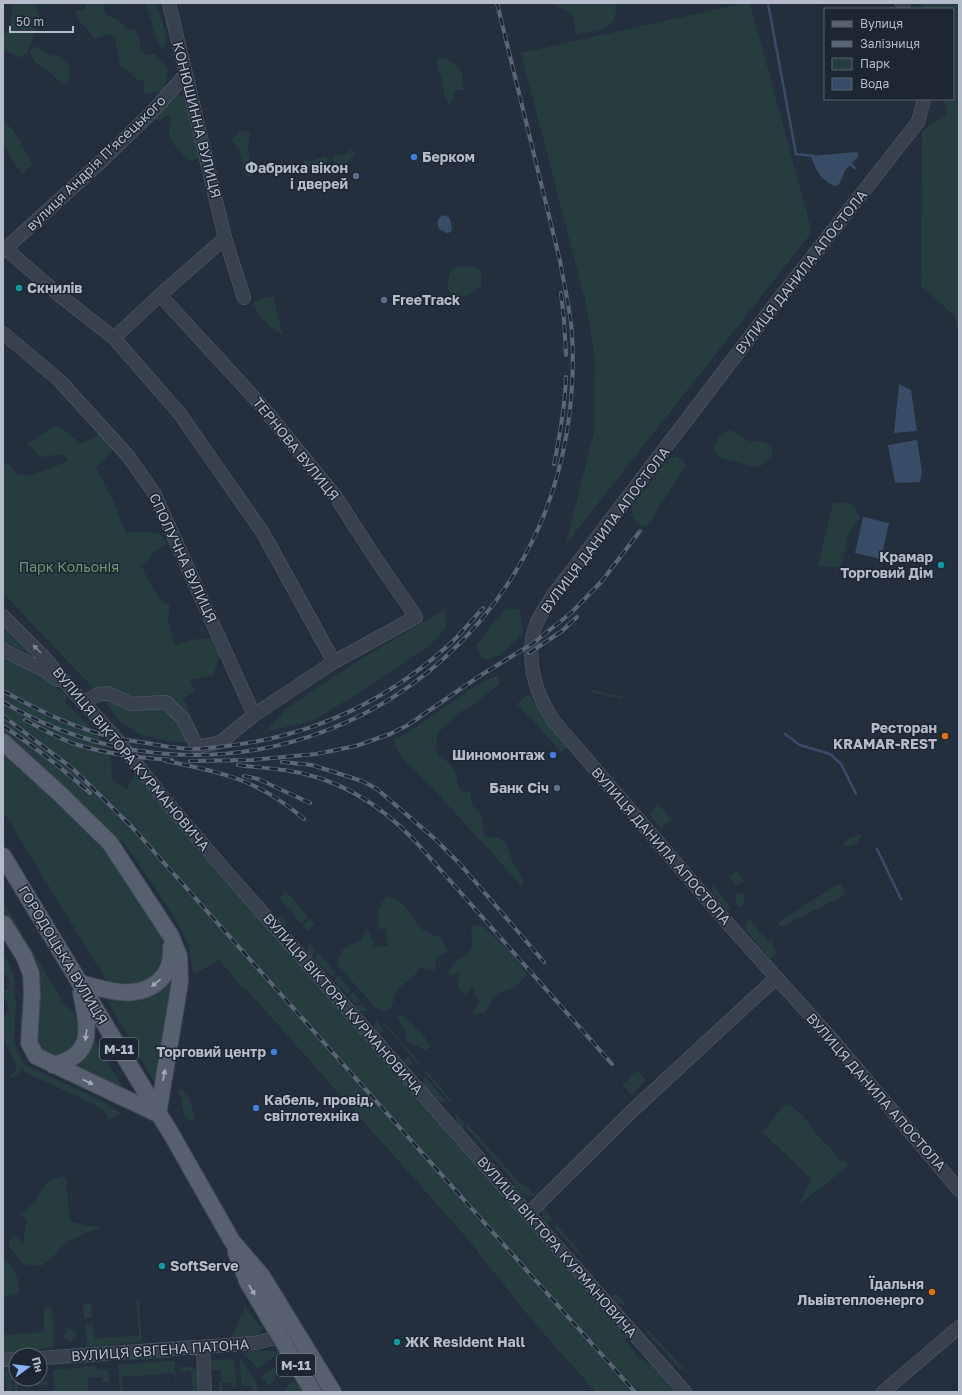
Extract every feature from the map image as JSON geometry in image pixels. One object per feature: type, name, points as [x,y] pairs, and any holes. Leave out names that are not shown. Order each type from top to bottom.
[{"type":"main road","points":[[3,742],[60,794],[110,843],[171,936],[179,956],[180,982],[158,1114],[36,1056],[29,1043],[32,994],[31,974],[24,956],[4,923]]},
{"type":"main road","name":"ГОРОДОЦЬКА ВУЛИЦЯ","points":[[3,856],[158,1114],[232,1241],[248,1283],[313,1392]]},
{"type":"main road","points":[[53,1065],[71,1059],[80,1052],[87,1036],[87,1024],[80,983],[110,991],[127,993],[149,989],[163,978],[168,969],[171,961],[171,936]]},
{"type":"main road","name":"ГОРОДОЦЬКА ВУЛИЦЯ","points":[[232,1241],[262,1276],[330,1388]]},
{"type":"main road","points":[[282,1310],[280,1337],[308,1351]]},
{"type":"main road","points":[[301,1374],[330,1388]]},
{"type":"street","name":"КОНЮШИННА ВУЛИЦЯ","points":[[169,3],[225,238],[244,298]]},
{"type":"street","name":"вулиця Андрія Пʼясецького","points":[[4,250],[110,153],[152,112],[186,74]]},
{"type":"street","name":"ВУЛИЦЯ ДАНИЛА АПОСТОЛА","points":[[924,101],[918,122],[779,299],[553,595],[537,622],[533,635],[532,652],[534,677],[542,700],[552,719],[776,978],[837,1045],[959,1190]]},
{"type":"street","points":[[114,338],[225,238]]},
{"type":"street","points":[[4,250],[114,338],[180,414],[263,533],[334,662],[254,715],[222,741],[197,747],[183,719],[166,702],[131,704],[108,693],[96,695],[84,703]]},
{"type":"street","name":"ТЕРНОВА ВУЛИЦЯ","points":[[160,295],[259,403],[336,497],[416,617],[334,662]]},
{"type":"street","name":"СПОЛУЧНА ВУЛИЦЯ","points":[[3,333],[59,380],[128,456],[154,493],[254,715]]},
{"type":"street","name":"ВУЛИЦЯ ВІКТОРА КУРМАНОВИЧА","points":[[3,616],[44,657],[116,738],[165,800],[219,863],[685,1392]]},
{"type":"street","points":[[3,650],[44,670],[71,689]]},
{"type":"street","points":[[528,1214],[633,1110],[776,978]]},
{"type":"street","points":[[883,1392],[959,1327]]},
{"type":"street","name":"ВУЛИЦЯ ЄВГЕНА ПАТОНА","points":[[48,1358],[203,1348],[255,1343],[280,1337]]},
{"type":"street","points":[[203,1348],[205,1392]]},
{"type":"green space","points":[[12,3],[34,3],[40,19],[28,52],[20,58],[12,53],[3,51],[3,37],[10,27]]},
{"type":"green space","points":[[86,3],[103,3],[105,14],[119,20],[126,29],[135,30],[141,42],[138,50],[147,55],[155,54],[168,70],[164,91],[148,94],[143,92],[145,81],[138,80],[120,65],[115,38],[110,34],[94,39],[90,32],[81,24],[75,11],[86,9]]},
{"type":"green space","points":[[146,3],[156,3],[166,37],[163,47],[160,47],[156,38]]},
{"type":"green space","points":[[552,3],[617,3],[614,21],[598,31],[576,34],[572,14]]},
{"type":"green space","points":[[750,3],[812,232],[566,544],[594,432],[595,358],[585,300],[521,53]]},
{"type":"green space","points":[[921,3],[959,3],[959,336],[954,315],[921,286],[922,131],[947,113],[944,100],[954,100],[954,8],[922,8]]},
{"type":"green space","points":[[37,46],[48,54],[63,58],[66,62],[70,74],[64,85],[34,61],[30,51]]},
{"type":"green space","points":[[446,58],[456,65],[461,71],[464,90],[455,90],[452,101],[449,104],[445,96],[437,62],[437,59]]},
{"type":"green space","points":[[173,93],[180,94],[186,99],[202,152],[199,158],[192,161],[176,148],[171,139],[169,129],[171,116],[164,116],[160,121],[151,118]]},
{"type":"green space","points":[[3,120],[16,135],[32,164],[22,175],[3,145]]},
{"type":"green space","points":[[247,130],[251,134],[249,138],[249,153],[251,163],[255,171],[252,177],[245,175],[241,154],[232,140],[239,132]]},
{"type":"green space","points":[[352,149],[355,153],[347,162],[340,165],[332,160],[334,156],[346,154]]},
{"type":"green space","points":[[325,156],[329,159],[325,165],[304,169],[301,165],[304,161],[311,161]]},
{"type":"green space","points":[[462,266],[478,268],[482,275],[481,286],[469,294],[453,297],[450,294],[448,287],[451,269]]},
{"type":"green space","points":[[273,296],[283,335],[265,322],[255,308],[253,302]]},
{"type":"green space","name":"Парк Кольонія","points":[[56,425],[82,444],[98,434],[115,449],[96,467],[113,501],[126,533],[146,531],[161,535],[167,544],[154,552],[142,566],[160,600],[170,606],[168,620],[175,645],[191,640],[215,637],[221,653],[213,676],[190,679],[195,692],[183,698],[203,742],[172,742],[140,734],[119,720],[95,690],[3,593],[3,466],[8,464],[18,475],[31,475],[69,461],[64,454],[41,457],[27,444]]},
{"type":"green space","points":[[729,430],[749,441],[766,443],[771,447],[773,453],[767,461],[756,467],[718,457],[714,451],[717,441]]},
{"type":"green space","points":[[676,456],[682,459],[686,465],[648,525],[641,526],[635,522],[631,508],[664,464],[669,459]]},
{"type":"green space","points":[[848,502],[856,508],[860,519],[849,532],[841,567],[818,566],[833,503]]},
{"type":"green space","points":[[506,608],[519,610],[522,619],[523,633],[498,656],[487,660],[481,657],[476,644],[484,638],[490,626]]},
{"type":"green space","points":[[445,609],[446,628],[431,644],[374,683],[313,721],[264,732],[286,709],[353,664]]},
{"type":"green space","points":[[3,620],[40,658],[3,642]]},
{"type":"green space","points":[[3,659],[31,669],[67,696],[65,702],[98,734],[111,758],[112,779],[127,789],[135,774],[627,1338],[625,1340],[636,1352],[635,1354],[640,1360],[642,1358],[646,1363],[648,1361],[675,1392],[597,1392],[594,1390],[536,1325],[465,1236],[219,960],[193,975],[189,945],[178,924],[123,841],[115,840],[96,817],[3,735]]},
{"type":"green space","points":[[499,675],[499,685],[474,704],[450,718],[454,719],[436,734],[437,744],[434,750],[454,770],[459,789],[463,792],[470,791],[473,806],[483,817],[483,831],[486,837],[500,838],[506,843],[513,864],[518,869],[523,880],[522,887],[484,843],[423,780],[419,774],[408,765],[395,745],[395,738],[406,734],[483,681]]},
{"type":"green space","points":[[593,690],[624,697],[621,699],[593,693]]},
{"type":"green space","points":[[529,694],[547,721],[566,743],[567,746],[562,753],[517,704]]},
{"type":"green space","points":[[3,751],[97,836],[167,944],[161,972],[138,988],[111,984],[103,975],[3,811]]},
{"type":"green space","points":[[658,804],[672,819],[661,828],[650,814]]},
{"type":"green space","points":[[861,834],[858,842],[852,845],[844,846],[843,844],[849,838]]},
{"type":"green space","points":[[738,871],[744,881],[736,886],[729,877]]},
{"type":"green space","points":[[838,884],[841,885],[845,893],[844,895],[783,926],[779,926],[779,922]]},
{"type":"green space","points":[[712,885],[732,909],[725,908],[712,892]]},
{"type":"green space","points":[[286,891],[308,917],[301,924],[279,898]]},
{"type":"green space","points":[[743,892],[745,903],[738,908],[735,895]]},
{"type":"green space","points":[[387,896],[399,901],[425,932],[440,937],[443,940],[448,952],[436,959],[435,971],[427,970],[421,967],[411,979],[398,989],[390,1009],[382,1010],[376,1008],[339,967],[338,963],[342,950],[362,938],[367,927],[375,947],[389,946],[387,941],[387,929],[380,929],[378,921],[380,907]]},
{"type":"green space","points":[[3,901],[64,1004],[77,1017],[81,1041],[59,1057],[43,1053],[34,1041],[35,963],[3,911]]},
{"type":"green space","points":[[280,915],[288,923],[283,929],[275,920]]},
{"type":"green space","points":[[749,918],[768,942],[771,939],[774,943],[771,945],[777,953],[770,959],[746,930],[746,923]]},
{"type":"green space","points":[[310,919],[315,925],[308,931],[303,925]]},
{"type":"green space","points":[[473,925],[484,927],[510,952],[526,972],[526,977],[511,989],[498,993],[485,1012],[471,1016],[479,1002],[472,986],[465,995],[459,989],[458,973],[451,975],[447,973],[457,959],[469,954],[473,943],[471,934]]},
{"type":"green space","points":[[309,942],[315,949],[312,960],[308,952]]},
{"type":"green space","points":[[317,951],[336,974],[333,977],[315,959]]},
{"type":"green space","points":[[3,954],[8,961],[14,977],[16,1004],[14,1039],[19,1056],[25,1065],[107,1103],[120,1114],[109,1120],[102,1108],[24,1072],[22,1069],[13,1078],[11,1076],[16,1070],[15,1061],[3,1037],[3,1019],[9,1010],[3,990],[9,989],[6,985],[10,983],[3,970]]},
{"type":"green space","points":[[176,969],[156,1085],[105,997]]},
{"type":"green space","points":[[338,975],[351,990],[347,994],[334,980]]},
{"type":"green space","points":[[353,992],[361,1002],[355,1004],[349,997]]},
{"type":"green space","points":[[363,1004],[369,1010],[361,1012],[354,1007],[355,1006]]},
{"type":"green space","points":[[402,1014],[426,1039],[429,1048],[425,1050],[406,1041],[405,1029],[397,1018]]},
{"type":"green space","points":[[376,1019],[414,1065],[408,1065],[402,1062],[407,1057],[384,1031],[378,1035],[374,1029]]},
{"type":"green space","points":[[382,1020],[420,1063],[418,1064]]},
{"type":"green space","points":[[92,1035],[127,1095],[68,1066]]},
{"type":"green space","points":[[426,1070],[452,1101],[450,1102],[424,1072]]},
{"type":"green space","points":[[637,1070],[646,1080],[632,1095],[622,1085]]},
{"type":"green space","points":[[424,1076],[447,1102],[437,1101],[423,1086]]},
{"type":"green space","points":[[178,1089],[182,1089],[187,1094],[195,1117],[192,1121],[185,1118]]},
{"type":"green space","points":[[787,1104],[802,1114],[819,1137],[832,1150],[838,1161],[845,1160],[848,1166],[799,1205],[811,1178],[763,1133],[781,1108]]},
{"type":"green space","points":[[455,1112],[465,1123],[462,1129],[456,1121]]},
{"type":"green space","points":[[467,1124],[520,1184],[528,1188],[535,1195],[522,1194],[513,1186],[515,1183],[466,1127]]},
{"type":"green space","points":[[62,1176],[66,1178],[70,1221],[88,1226],[103,1227],[70,1240],[51,1259],[41,1266],[23,1263],[8,1246],[11,1237],[16,1236],[23,1243],[27,1221],[20,1213],[28,1209],[45,1185]]},
{"type":"green space","points":[[543,1205],[552,1219],[546,1224],[542,1217]]},
{"type":"green space","points":[[555,1226],[558,1226],[585,1258],[579,1255],[574,1249],[573,1250]]},
{"type":"green space","points":[[3,1259],[14,1269],[18,1279],[18,1294],[3,1297]]},
{"type":"green space","points":[[617,1294],[627,1305],[620,1304],[615,1301],[611,1297]]},
{"type":"green space","points":[[136,1300],[139,1300],[142,1342],[87,1347],[85,1324],[93,1323],[95,1339],[139,1335]]},
{"type":"green space","points":[[91,1303],[92,1318],[84,1319],[83,1304]]},
{"type":"green space","points":[[245,1305],[259,1326],[262,1324],[263,1327],[258,1334],[250,1338],[231,1339]]},
{"type":"green space","points":[[46,1307],[52,1307],[55,1348],[8,1347],[8,1353],[3,1353],[3,1335],[45,1332],[43,1310]]},
{"type":"green space","points":[[69,1328],[77,1334],[71,1342],[63,1336]]},
{"type":"green space","points":[[646,1331],[649,1331],[685,1370],[680,1369]]},
{"type":"green space","points":[[258,1350],[280,1352],[285,1360],[284,1366],[270,1385],[268,1385],[261,1376],[282,1362],[277,1355],[257,1368],[242,1352]]},
{"type":"green space","points":[[170,1354],[173,1358],[118,1361],[121,1358]]},
{"type":"green space","points":[[105,1359],[107,1362],[53,1365],[55,1361]]},
{"type":"green space","points":[[234,1359],[237,1387],[232,1387],[231,1382],[222,1383],[222,1392],[219,1392],[219,1382],[222,1382],[221,1370],[210,1370],[209,1360]]},
{"type":"green space","points":[[239,1359],[241,1359],[256,1382],[258,1391],[252,1392],[251,1386],[242,1386]]},
{"type":"green space","points":[[174,1361],[176,1380],[174,1373],[122,1377],[123,1392],[120,1392],[118,1364]]},
{"type":"green space","points":[[95,1366],[99,1370],[108,1369],[109,1382],[103,1382],[102,1377],[88,1378],[88,1392],[54,1392],[53,1370]]},
{"type":"green space","points":[[180,1367],[191,1367],[198,1371],[200,1392],[193,1392],[191,1371],[180,1371]]},
{"type":"green space","points":[[5,1372],[8,1372],[8,1387],[12,1387],[12,1392],[6,1392]]},
{"type":"green space","points":[[297,1380],[304,1392],[284,1392],[289,1384]]},
{"type":"green space","points":[[14,1387],[18,1387],[18,1392],[14,1392]]},
{"type":"water","points":[[858,152],[858,157],[846,169],[839,184],[835,186],[822,178],[814,165],[811,156]]},
{"type":"water","points":[[442,215],[449,217],[452,227],[451,232],[447,233],[439,229],[438,222]]},
{"type":"water","points":[[899,384],[911,390],[917,431],[894,433]]},
{"type":"water","points":[[917,440],[922,472],[920,482],[895,483],[888,445]]},
{"type":"water","points":[[863,517],[889,523],[881,559],[855,553]]},
{"type":"waterway","points":[[768,3],[796,154],[814,156]]},
{"type":"waterway","points":[[849,163],[855,168]]},
{"type":"waterway","points":[[785,734],[800,745],[830,754],[841,764],[856,794]]},
{"type":"waterway","points":[[877,849],[901,899]]},
{"type":"railway","points":[[3,702],[79,736],[156,753],[234,753],[309,737],[379,705],[442,660],[496,601],[538,529],[555,482],[567,433],[573,358],[571,324],[560,261],[497,3]]},
{"type":"railway","points":[[561,293],[566,355]]},
{"type":"railway","points":[[554,464],[565,399],[566,377]]},
{"type":"railway","points":[[190,761],[252,760],[316,754],[356,746],[390,734],[408,725],[478,677],[532,644],[571,613],[602,581],[640,531]]},
{"type":"railway","points":[[3,691],[60,720],[97,733],[122,739],[189,749],[234,745],[265,740],[324,723],[378,697],[404,681],[452,642],[483,608]]},
{"type":"railway","points":[[529,653],[562,631],[577,617]]},
{"type":"railway","points":[[3,716],[73,769],[132,827],[635,1392]]},
{"type":"railway","points":[[25,720],[64,740],[89,748],[124,755],[172,760]]},
{"type":"railway","points":[[3,726],[48,758],[90,793]]},
{"type":"railway","points":[[166,761],[205,769],[255,786],[271,795],[304,819]]},
{"type":"railway","points":[[282,762],[312,765],[362,781],[377,789],[435,839],[460,864],[544,962]]},
{"type":"railway","points":[[238,765],[284,770],[322,779],[356,794],[387,815],[415,841],[612,1064]]},
{"type":"railway","points":[[244,776],[258,779],[310,803]]},
{"type":"place","name":"Берком","points":[[414,157]]},
{"type":"place","name":"Фабрика вікон і дверей","points":[[356,176]]},
{"type":"place","name":"Скнилів","points":[[19,288]]},
{"type":"place","name":"FreeTrack","points":[[384,300]]},
{"type":"place","name":"Крамар Торговий Дім","points":[[941,565]]},
{"type":"place","name":"Ресторан KRAMAR-REST","points":[[945,736]]},
{"type":"place","name":"Шиномонтаж","points":[[553,755]]},
{"type":"place","name":"Банк Січ","points":[[557,788]]},
{"type":"place","name":"Торговий центр","points":[[274,1052]]},
{"type":"place","name":"Кабель, провід, світлотехніка","points":[[256,1108]]},
{"type":"place","name":"SoftServe","points":[[162,1266]]},
{"type":"place","name":"Їдальня Львівтеплоенерго","points":[[932,1292]]},
{"type":"place","name":"ЖК Resident Hall","points":[[397,1342]]}]
